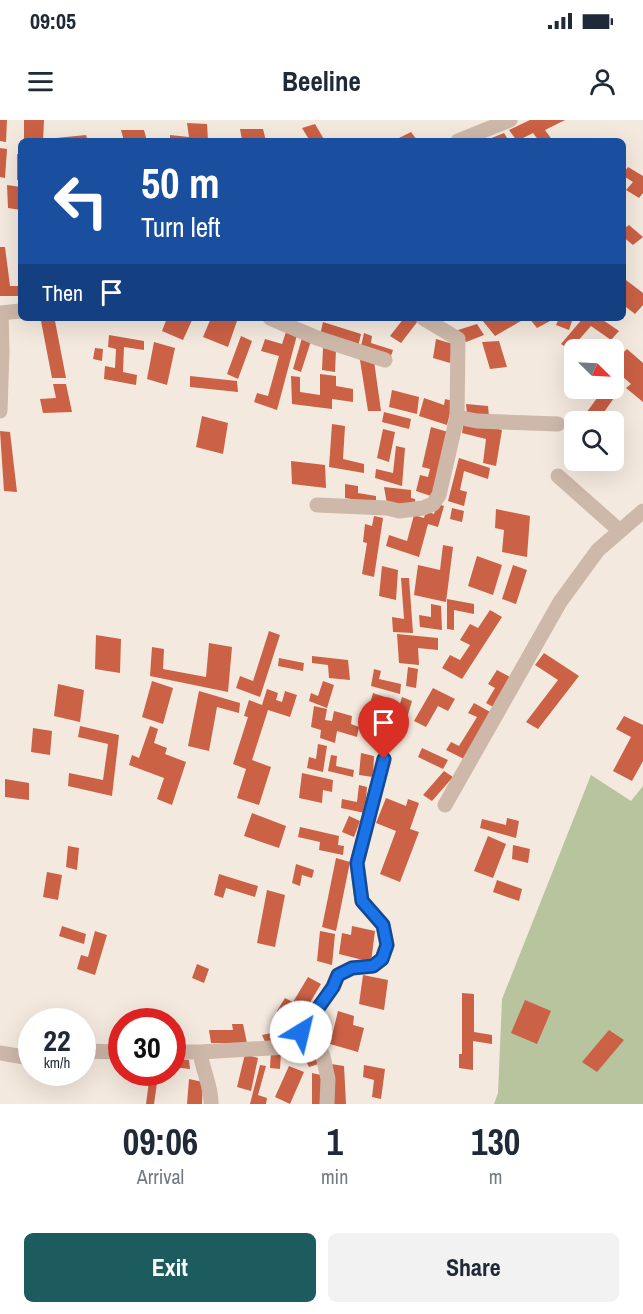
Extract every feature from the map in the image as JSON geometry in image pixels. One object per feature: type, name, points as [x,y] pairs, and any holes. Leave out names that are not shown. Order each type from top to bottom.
[{"type":"street","points":[[465,138],[510,120]]},
{"type":"street","points":[[0,411],[2,351],[0,313],[18,311]]},
{"type":"street","points":[[277,321],[317,338],[384,360]]},
{"type":"street","points":[[317,505],[387,508],[399,511],[423,508],[433,504],[439,495],[457,417],[458,339],[428,321]]},
{"type":"street","points":[[457,417],[477,421],[558,424]]},
{"type":"street","points":[[558,476],[620,531]]},
{"type":"street","points":[[445,805],[560,602],[598,549],[643,511]]},
{"type":"street","points":[[186,1052],[287,1047],[308,1023],[333,987],[338,975],[352,968],[373,966],[382,959],[387,945],[383,925],[362,901],[357,863],[384,759]]},
{"type":"street","points":[[308,1023],[322,1056],[328,1079],[327,1104]]},
{"type":"street","points":[[200,1052],[211,1095],[211,1104]]},
{"type":"street","points":[[0,1053],[18,1056]]},
{"type":"green space","points":[[591,775],[631,801],[643,786],[643,1104],[494,1104],[498,1093],[502,999]]},
{"type":"building","points":[[0,120],[7,120],[6,142],[0,141]]},
{"type":"building","points":[[24,120],[44,120],[43,138],[24,138]]},
{"type":"building","points":[[530,120],[565,120],[545,130],[551,138],[537,138],[533,133],[523,138],[515,138],[509,130]]},
{"type":"building","points":[[187,123],[207,124],[208,138],[170,138],[170,135],[189,137]]},
{"type":"building","points":[[315,124],[323,138],[308,138],[302,128]]},
{"type":"building","points":[[240,129],[263,129],[265,138],[242,138]]},
{"type":"building","points":[[121,130],[144,130],[146,138],[123,138]]},
{"type":"building","points":[[411,132],[416,138],[399,138]]},
{"type":"building","points":[[504,133],[507,138],[492,138]]},
{"type":"building","points":[[86,135],[87,138],[56,138]]},
{"type":"building","points":[[0,148],[7,149],[5,178],[0,177]]},
{"type":"building","points":[[17,154],[18,154],[18,180]]},
{"type":"building","points":[[628,167],[643,176],[643,193],[639,198],[626,190],[633,182],[626,178]]},
{"type":"building","points":[[7,185],[18,187],[18,210],[8,208]]},
{"type":"building","points":[[629,225],[643,237],[633,245],[626,239],[626,227]]},
{"type":"building","points":[[0,247],[5,247],[10,286],[18,286],[18,296],[0,296]]},
{"type":"building","points":[[626,280],[643,293],[643,305],[635,314],[626,307]]},
{"type":"building","points":[[41,321],[55,321],[66,378],[52,378]]},
{"type":"building","points":[[166,321],[192,321],[183,340],[162,331]]},
{"type":"building","points":[[210,321],[237,321],[228,347],[203,337]]},
{"type":"building","points":[[402,321],[418,321],[401,343],[390,336]]},
{"type":"building","points":[[483,321],[521,321],[495,336]]},
{"type":"building","points":[[531,321],[550,321],[537,328]]},
{"type":"building","points":[[558,321],[572,321],[569,330],[556,325]]},
{"type":"building","points":[[580,321],[604,321],[619,331],[610,339],[591,326],[580,339],[565,339]]},
{"type":"building","points":[[323,322],[361,334],[358,347],[320,335]]},
{"type":"building","points":[[477,324],[484,335],[466,342],[458,330]]},
{"type":"building","points":[[286,332],[297,335],[277,410],[254,402],[257,393],[268,396],[279,356],[261,351],[265,339],[282,344]]},
{"type":"building","points":[[364,333],[372,336],[371,343],[393,350],[391,356],[361,346]]},
{"type":"building","points":[[109,335],[144,341],[144,350],[124,347],[123,372],[137,375],[136,385],[104,379],[105,366],[115,368],[116,349],[108,347]]},
{"type":"building","points":[[241,336],[252,341],[238,379],[227,374]]},
{"type":"building","points":[[302,338],[311,341],[301,372],[293,369]]},
{"type":"building","points":[[436,339],[453,344],[450,363],[433,358]]},
{"type":"building","points":[[499,341],[507,367],[490,369],[482,342]]},
{"type":"building","points":[[154,342],[175,348],[167,385],[147,379]]},
{"type":"building","points":[[95,348],[103,349],[102,361],[93,359]]},
{"type":"building","points":[[323,348],[336,350],[335,372],[322,370]]},
{"type":"building","points":[[627,349],[643,363],[643,402],[626,388],[631,384],[624,378],[624,352]]},
{"type":"building","points":[[360,360],[374,361],[381,411],[368,411]]},
{"type":"building","points":[[320,374],[336,376],[336,386],[353,389],[353,402],[332,399],[332,409],[292,404],[291,376],[300,377],[300,392],[320,395]]},
{"type":"building","points":[[190,376],[237,381],[238,392],[190,387]]},
{"type":"building","points":[[53,384],[66,384],[72,412],[43,413],[40,399],[56,398]]},
{"type":"building","points":[[392,390],[419,397],[417,414],[389,407]]},
{"type":"building","points":[[424,398],[444,405],[445,399],[453,401],[447,425],[419,416]]},
{"type":"building","points":[[596,399],[613,399],[605,411],[588,411]]},
{"type":"building","points":[[466,404],[488,406],[489,416],[467,414]]},
{"type":"building","points":[[384,412],[411,419],[409,429],[382,422]]},
{"type":"building","points":[[202,416],[228,423],[223,454],[196,447]]},
{"type":"building","points":[[464,420],[502,430],[496,466],[483,463],[486,439],[462,433]]},
{"type":"building","points":[[332,424],[345,426],[343,459],[364,464],[364,473],[329,467]]},
{"type":"building","points":[[431,427],[448,432],[434,497],[416,491],[420,475],[428,477],[430,469],[422,467]]},
{"type":"building","points":[[383,429],[395,432],[389,462],[377,458]]},
{"type":"building","points":[[0,431],[10,432],[17,492],[4,491]]},
{"type":"building","points":[[396,446],[405,448],[402,486],[375,478],[376,469],[393,473]]},
{"type":"building","points":[[459,458],[490,468],[488,479],[464,471],[460,490],[467,492],[464,506],[448,501]]},
{"type":"building","points":[[291,461],[325,465],[326,488],[292,484]]},
{"type":"building","points":[[345,484],[358,486],[358,493],[376,496],[376,503],[345,498]]},
{"type":"building","points":[[384,487],[411,490],[411,498],[415,499],[416,507],[387,504]]},
{"type":"building","points":[[437,504],[444,506],[438,527],[428,524],[419,557],[386,546],[389,535],[407,541],[414,515],[424,518],[426,511],[434,514]]},
{"type":"building","points":[[452,508],[464,511],[462,522],[450,519]]},
{"type":"building","points":[[496,509],[530,516],[527,557],[502,552],[504,530],[495,528]]},
{"type":"building","points":[[374,516],[383,518],[374,577],[362,574],[367,543],[363,542],[365,524],[372,526]]},
{"type":"building","points":[[443,545],[453,547],[446,602],[414,595],[418,565],[440,570]]},
{"type":"building","points":[[477,556],[502,565],[493,595],[468,586]]},
{"type":"building","points":[[513,565],[527,570],[516,604],[502,599]]},
{"type":"building","points":[[382,566],[398,570],[396,600],[379,596]]},
{"type":"building","points":[[401,578],[409,578],[413,633],[393,632],[392,617],[404,619]]},
{"type":"building","points":[[447,599],[474,604],[474,614],[454,610],[454,630],[447,629]]},
{"type":"building","points":[[431,604],[441,606],[442,630],[420,627],[419,615],[431,617]]},
{"type":"building","points":[[490,610],[502,617],[462,679],[442,668],[450,655],[460,660],[470,645],[460,640],[470,624],[478,628]]},
{"type":"building","points":[[269,631],[280,635],[260,697],[236,688],[240,676],[253,681]]},
{"type":"building","points":[[397,634],[438,638],[438,650],[418,648],[419,665],[399,663]]},
{"type":"building","points":[[96,635],[121,639],[120,673],[95,669]]},
{"type":"building","points":[[209,643],[232,647],[228,692],[150,676],[152,647],[164,649],[163,669],[206,677]]},
{"type":"building","points":[[544,653],[579,676],[538,729],[526,722],[558,680],[535,665]]},
{"type":"building","points":[[312,656],[348,660],[350,680],[329,678],[328,665],[312,663]]},
{"type":"building","points":[[279,658],[304,663],[303,671],[278,666]]},
{"type":"building","points":[[408,667],[418,669],[416,688],[406,686]]},
{"type":"building","points":[[374,669],[381,671],[379,679],[401,684],[400,694],[371,686]]},
{"type":"building","points":[[497,670],[512,678],[495,708],[486,703],[495,688],[488,684]]},
{"type":"building","points":[[152,681],[173,688],[163,724],[142,717]]},
{"type":"building","points":[[323,681],[334,685],[327,708],[309,701],[311,693],[318,696]]},
{"type":"building","points":[[58,684],[84,690],[80,722],[54,716]]},
{"type":"building","points":[[433,688],[455,699],[448,711],[438,706],[426,727],[414,721]]},
{"type":"building","points":[[267,689],[278,693],[276,700],[282,702],[285,691],[297,695],[290,717],[268,710],[252,760],[271,767],[259,805],[237,798],[246,769],[233,764],[248,717],[244,716],[249,700],[262,705]]},
{"type":"building","points":[[199,691],[240,703],[239,713],[217,707],[209,751],[188,746]]},
{"type":"building","points":[[373,693],[391,699],[383,733],[374,730],[379,710],[369,707]]},
{"type":"building","points":[[402,697],[412,701],[401,738],[391,734]]},
{"type":"building","points":[[474,703],[492,713],[464,759],[446,750],[451,742],[459,746],[477,717],[468,713]]},
{"type":"building","points":[[314,706],[327,709],[325,720],[332,721],[334,711],[352,716],[351,724],[359,727],[357,737],[337,731],[335,743],[320,738],[321,730],[311,727]]},
{"type":"building","points":[[624,716],[643,725],[643,761],[632,781],[613,771],[631,737],[616,729]]},
{"type":"building","points":[[80,726],[119,735],[112,796],[68,786],[69,773],[103,780],[108,744],[78,737]]},
{"type":"building","points":[[150,726],[158,729],[154,743],[167,748],[165,754],[186,762],[172,805],[157,799],[164,778],[129,765],[132,755],[139,758]]},
{"type":"building","points":[[33,728],[52,731],[50,755],[31,752]]},
{"type":"building","points":[[318,744],[327,746],[323,772],[307,768],[309,757],[316,759]]},
{"type":"building","points":[[422,748],[448,760],[443,769],[418,757]]},
{"type":"building","points":[[361,753],[374,756],[373,777],[359,775]]},
{"type":"building","points":[[331,755],[337,756],[336,766],[354,770],[353,777],[328,771]]},
{"type":"building","points":[[444,771],[453,777],[432,801],[423,795]]},
{"type":"building","points":[[302,773],[333,780],[332,792],[323,790],[322,803],[299,798]]},
{"type":"building","points":[[5,779],[29,783],[29,800],[5,797]]},
{"type":"building","points":[[359,785],[367,787],[365,813],[341,808],[342,799],[357,802]]},
{"type":"building","points":[[386,798],[406,806],[408,799],[419,803],[410,829],[419,832],[400,882],[380,874],[396,831],[376,823]]},
{"type":"building","points":[[252,813],[286,826],[279,848],[244,836]]},
{"type":"building","points":[[349,816],[360,821],[354,837],[342,832]]},
{"type":"building","points":[[507,818],[519,821],[516,838],[480,828],[482,819],[506,825]]},
{"type":"building","points":[[300,827],[339,836],[338,845],[344,846],[343,855],[319,850],[320,842],[298,837]]},
{"type":"building","points":[[488,836],[506,844],[493,878],[474,871]]},
{"type":"building","points":[[513,845],[530,849],[528,863],[512,859]]},
{"type":"building","points":[[68,846],[79,848],[77,870],[66,867]]},
{"type":"building","points":[[336,858],[350,862],[336,931],[322,927]]},
{"type":"building","points":[[296,864],[314,870],[312,878],[302,875],[300,886],[292,883]]},
{"type":"building","points":[[47,872],[62,875],[58,900],[43,897]]},
{"type":"building","points":[[219,874],[258,886],[255,897],[226,888],[223,898],[214,895]]},
{"type":"building","points":[[497,880],[522,889],[519,901],[493,892]]},
{"type":"building","points":[[267,890],[285,895],[275,947],[257,943]]},
{"type":"building","points":[[62,926],[86,934],[84,944],[59,936]]},
{"type":"building","points":[[352,926],[375,931],[371,962],[339,954],[342,933],[351,935]]},
{"type":"building","points":[[95,931],[107,935],[95,975],[77,969],[81,955],[88,957]]},
{"type":"building","points":[[320,931],[335,934],[332,965],[317,961]]},
{"type":"building","points":[[197,964],[209,969],[204,983],[192,978]]},
{"type":"building","points":[[363,975],[388,980],[384,1010],[359,1004]]},
{"type":"building","points":[[308,977],[321,984],[298,1023],[277,1011],[285,998],[293,1002]]},
{"type":"building","points":[[462,993],[474,994],[474,1032],[492,1035],[492,1044],[473,1041],[473,1070],[459,1068],[459,1054],[462,1054]]},
{"type":"building","points":[[525,1000],[551,1011],[537,1044],[511,1033]]},
{"type":"building","points":[[338,1011],[354,1016],[353,1025],[364,1028],[358,1052],[330,1044]]},
{"type":"building","points":[[232,1024],[243,1024],[247,1043],[211,1043],[209,1030],[233,1030]]},
{"type":"building","points":[[286,1030],[290,1039],[266,1044],[262,1035]]},
{"type":"building","points":[[609,1030],[624,1040],[597,1072],[582,1062]]},
{"type":"building","points":[[308,1036],[322,1063],[309,1067],[295,1040]]},
{"type":"building","points":[[271,1051],[281,1052],[280,1069],[270,1068]]},
{"type":"building","points":[[245,1054],[258,1058],[251,1091],[237,1087]]},
{"type":"building","points":[[186,1060],[189,1060],[190,1069],[186,1069]]},
{"type":"building","points":[[331,1064],[344,1066],[346,1104],[333,1104]]},
{"type":"building","points":[[260,1065],[266,1066],[258,1095],[267,1098],[266,1104],[250,1104]]},
{"type":"building","points":[[364,1065],[385,1069],[381,1099],[372,1097],[374,1080],[363,1077]]},
{"type":"building","points":[[289,1066],[304,1072],[290,1104],[275,1097]]},
{"type":"building","points":[[312,1073],[321,1075],[322,1104],[312,1104]]},
{"type":"building","points":[[189,1079],[203,1082],[202,1104],[187,1104]]},
{"type":"building","points":[[148,1086],[157,1086],[154,1104],[146,1104]]},
{"type":"route","points":[[301,1032],[333,987],[338,975],[352,968],[373,966],[382,959],[387,945],[383,925],[362,901],[357,863],[384,759]]}]
